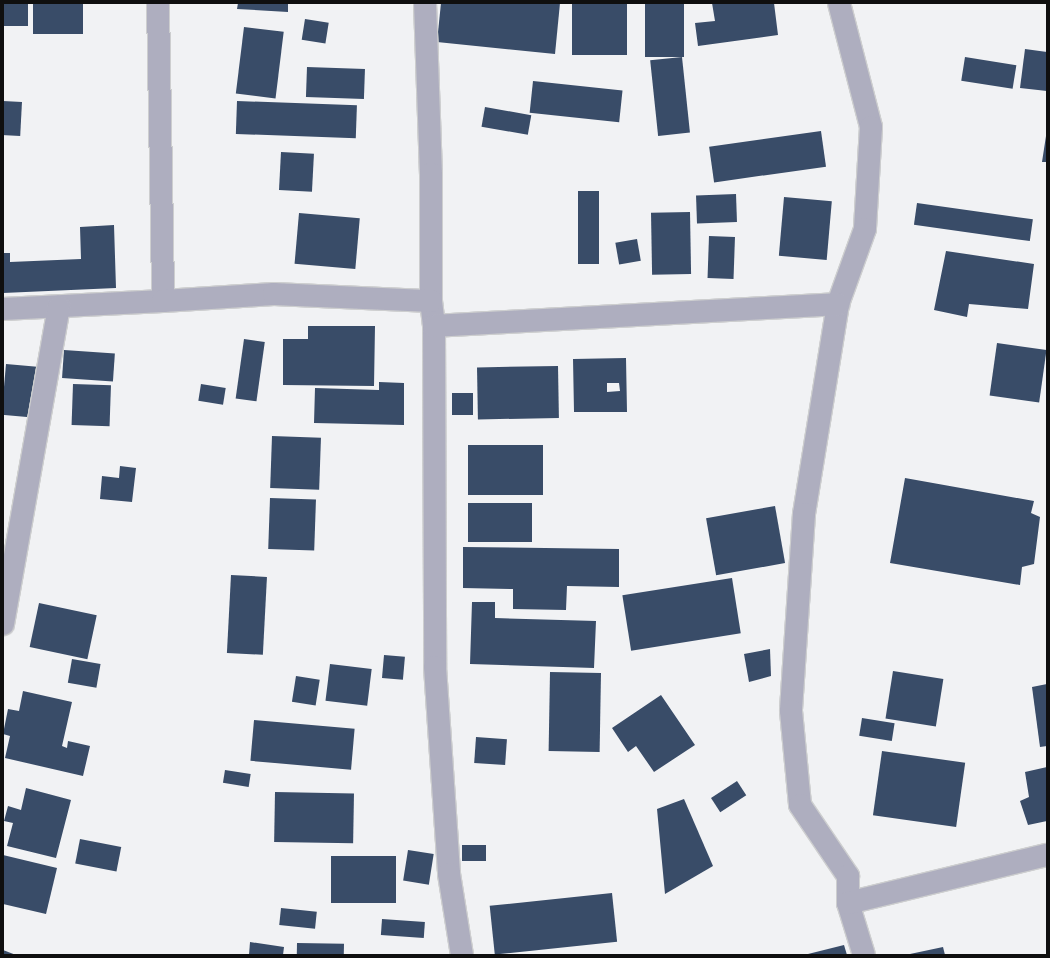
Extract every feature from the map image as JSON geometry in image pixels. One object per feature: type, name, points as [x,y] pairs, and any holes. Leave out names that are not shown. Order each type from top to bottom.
[{"type":"street","points":[[158,3],[163,301]]},
{"type":"street","points":[[425,3],[431,174],[431,300],[434,326],[435,667],[449,874],[462,955]]},
{"type":"street","points":[[839,3],[871,127],[865,229],[838,304],[804,514],[791,711],[800,806],[848,876],[848,903],[864,955]]},
{"type":"street","points":[[3,309],[274,294],[431,300]]},
{"type":"street","points":[[434,326],[838,304]]},
{"type":"street","points":[[3,624],[59,307]]},
{"type":"street","points":[[848,903],[1047,855]]},
{"type":"building","points":[[3,3],[28,3],[28,26],[3,26]]},
{"type":"building","points":[[33,3],[83,3],[83,34],[33,34]]},
{"type":"building","points":[[238,3],[288,3],[288,12],[237,9]]},
{"type":"building","points":[[441,3],[560,3],[555,54],[437,42]]},
{"type":"building","points":[[572,3],[627,3],[627,55],[572,55]]},
{"type":"building","points":[[645,3],[684,3],[684,57],[645,57]]},
{"type":"building","points":[[712,3],[774,3],[778,35],[698,46],[695,23],[715,21]]},
{"type":"building","points":[[305,19],[329,23],[325,43],[302,40]]},
{"type":"building","points":[[244,27],[284,32],[276,98],[236,94]]},
{"type":"building","points":[[1025,49],[1047,52],[1047,91],[1020,88]]},
{"type":"building","points":[[682,57],[690,133],[658,136],[650,60]]},
{"type":"building","points":[[965,57],[1016,65],[1013,89],[961,81]]},
{"type":"building","points":[[307,67],[365,69],[364,99],[306,97]]},
{"type":"building","points":[[533,81],[623,90],[619,122],[530,113]]},
{"type":"building","points":[[3,101],[22,102],[20,136],[3,135]]},
{"type":"building","points":[[237,101],[357,105],[356,138],[236,134]]},
{"type":"building","points":[[485,107],[531,115],[528,135],[482,127]]},
{"type":"building","points":[[821,131],[826,167],[714,182],[709,147]]},
{"type":"building","points":[[1046,136],[1047,162],[1042,162]]},
{"type":"building","points":[[281,152],[314,154],[312,192],[279,190]]},
{"type":"building","points":[[578,191],[599,191],[599,264],[578,264]]},
{"type":"building","points":[[736,194],[737,222],[697,223],[696,195]]},
{"type":"building","points":[[784,197],[832,201],[827,260],[779,256]]},
{"type":"building","points":[[917,203],[1033,219],[1030,241],[914,225]]},
{"type":"building","points":[[690,212],[691,274],[652,275],[651,213]]},
{"type":"building","points":[[299,213],[360,218],[355,269],[295,264]]},
{"type":"building","points":[[114,225],[116,288],[3,293],[3,253],[10,253],[10,262],[81,259],[80,227]]},
{"type":"building","points":[[709,236],[735,237],[734,279],[708,278]]},
{"type":"building","points":[[637,239],[641,261],[619,264],[615,243]]},
{"type":"building","points":[[946,251],[1034,264],[1028,309],[969,304],[967,317],[934,310]]},
{"type":"building","points":[[308,326],[375,326],[374,386],[283,385],[283,339],[308,339]]},
{"type":"building","points":[[244,339],[265,342],[256,401],[236,398]]},
{"type":"building","points":[[997,343],[1047,350],[1039,402],[990,395]]},
{"type":"building","points":[[64,350],[115,354],[113,381],[62,378]]},
{"type":"building","points":[[626,358],[627,412],[574,412],[573,359]],"holes":[[[607,383],[619,383],[620,391],[607,392]]]},
{"type":"building","points":[[6,364],[40,367],[35,418],[3,415]]},
{"type":"building","points":[[558,366],[559,418],[478,419],[477,367]]},
{"type":"building","points":[[379,382],[404,383],[404,425],[314,423],[315,388],[379,390]]},
{"type":"building","points":[[73,384],[111,385],[110,426],[72,425]]},
{"type":"building","points":[[201,384],[226,388],[223,405],[198,401]]},
{"type":"building","points":[[452,393],[473,393],[473,415],[452,415]]},
{"type":"building","points":[[272,436],[321,438],[319,490],[270,488]]},
{"type":"building","points":[[468,445],[543,445],[543,495],[468,495]]},
{"type":"building","points":[[120,466],[136,468],[132,502],[100,499],[102,476],[119,478]]},
{"type":"building","points":[[905,478],[1034,501],[1031,513],[1040,517],[1034,564],[1022,567],[1020,585],[890,563]]},
{"type":"building","points":[[270,498],[316,500],[314,551],[268,549]]},
{"type":"building","points":[[468,503],[532,503],[532,542],[468,542]]},
{"type":"building","points":[[775,506],[785,563],[716,575],[706,518]]},
{"type":"building","points":[[463,547],[619,549],[619,587],[567,586],[566,610],[513,609],[513,589],[463,588]]},
{"type":"building","points":[[231,575],[267,577],[263,655],[227,653]]},
{"type":"building","points":[[732,578],[741,633],[631,651],[622,595]]},
{"type":"building","points":[[472,602],[495,602],[495,618],[596,621],[594,668],[470,664]]},
{"type":"building","points":[[39,603],[97,615],[87,659],[30,647]]},
{"type":"building","points":[[770,649],[771,676],[749,682],[744,654]]},
{"type":"building","points":[[384,655],[405,657],[403,680],[382,678]]},
{"type":"building","points":[[72,659],[101,664],[96,688],[68,683]]},
{"type":"building","points":[[330,664],[372,669],[367,706],[325,701]]},
{"type":"building","points":[[893,671],[943,679],[936,726],[885,718]]},
{"type":"building","points":[[550,672],[601,673],[600,752],[549,751]]},
{"type":"building","points":[[296,676],[320,680],[316,705],[292,702]]},
{"type":"building","points":[[1047,684],[1047,746],[1040,747],[1032,687]]},
{"type":"building","points":[[23,691],[72,702],[62,746],[67,748],[68,741],[90,746],[83,776],[5,758],[10,736],[3,734],[8,709],[19,711]]},
{"type":"building","points":[[661,695],[695,745],[654,772],[636,746],[628,752],[612,728]]},
{"type":"building","points":[[862,718],[895,723],[892,741],[859,736]]},
{"type":"building","points":[[254,720],[355,729],[351,770],[250,761]]},
{"type":"building","points":[[476,737],[507,739],[505,765],[474,763]]},
{"type":"building","points":[[882,751],[965,763],[956,827],[873,815]]},
{"type":"building","points":[[1047,767],[1047,821],[1028,825],[1020,801],[1029,797],[1025,772]]},
{"type":"building","points":[[225,770],[251,774],[249,787],[223,783]]},
{"type":"building","points":[[737,781],[746,795],[720,812],[711,798]]},
{"type":"building","points":[[26,788],[71,800],[56,858],[7,846],[13,823],[4,821],[8,806],[21,810]]},
{"type":"building","points":[[275,792],[354,793],[353,843],[274,842]]},
{"type":"building","points":[[684,799],[713,866],[665,894],[657,809]]},
{"type":"building","points":[[80,839],[121,847],[116,872],[75,864]]},
{"type":"building","points":[[462,845],[486,845],[486,861],[462,861]]},
{"type":"building","points":[[408,850],[434,854],[429,885],[403,881]]},
{"type":"building","points":[[3,855],[57,868],[46,914],[3,904]]},
{"type":"building","points":[[331,856],[396,856],[396,903],[331,903]]},
{"type":"building","points":[[612,893],[617,942],[495,955],[490,906]]},
{"type":"building","points":[[281,908],[317,912],[315,929],[279,925]]},
{"type":"building","points":[[382,919],[425,922],[424,938],[381,935]]},
{"type":"building","points":[[250,942],[284,947],[283,955],[249,955]]},
{"type":"building","points":[[297,943],[344,944],[344,955],[297,955]]},
{"type":"building","points":[[844,945],[847,955],[808,955],[808,954]]},
{"type":"building","points":[[943,947],[945,955],[910,954]]},
{"type":"building","points":[[3,950],[16,955],[3,955]]}]
